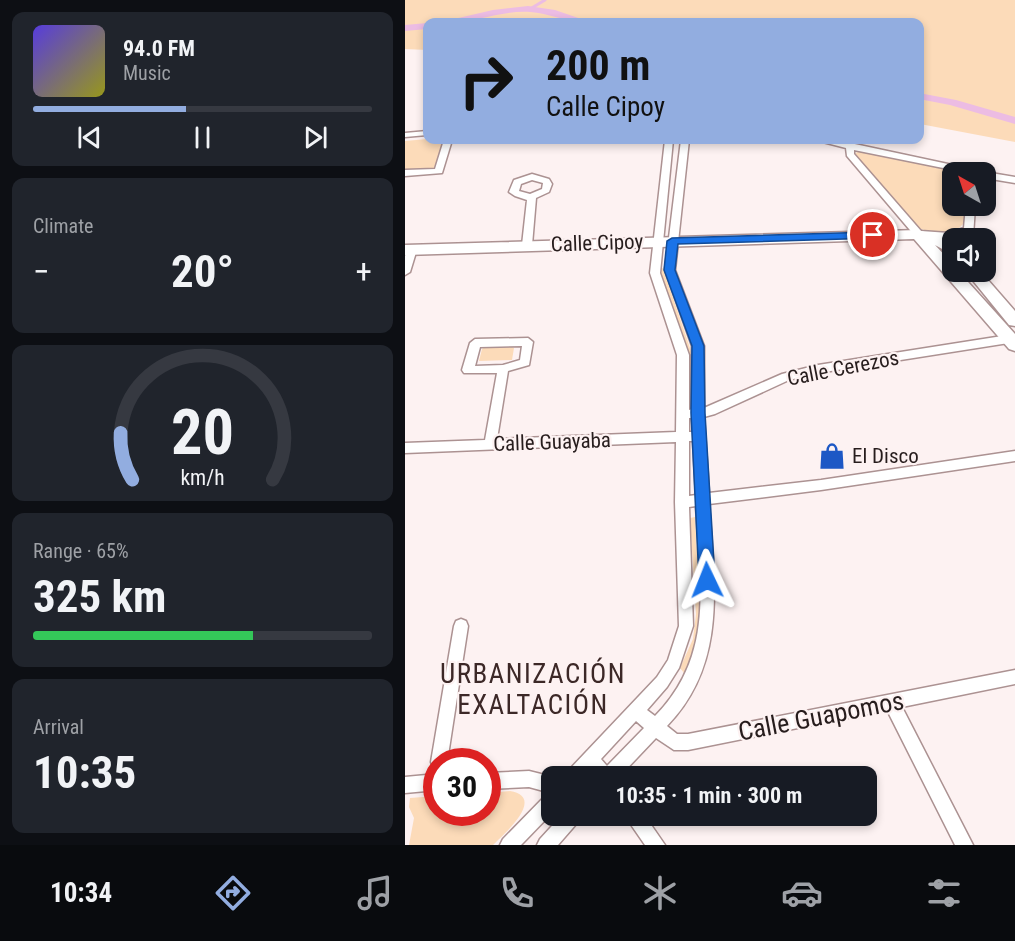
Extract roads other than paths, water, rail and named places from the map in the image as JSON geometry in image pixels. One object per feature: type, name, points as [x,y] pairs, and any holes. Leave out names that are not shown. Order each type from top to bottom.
[{"type":"main road","name":"Calle Cipoy","points":[[409,249],[918,234]]},
{"type":"main road","points":[[918,234],[942,244]]},
{"type":"main road","points":[[918,234],[1013,341]]},
{"type":"main road","points":[[982,282],[1015,321]]},
{"type":"street","points":[[405,135],[423,133]]},
{"type":"street","points":[[405,173],[439,171],[448,144]]},
{"type":"street","points":[[617,766],[676,706],[696,670],[705,637],[708,600],[698,413],[698,346],[670,270],[665,241],[669,144]]},
{"type":"street","points":[[584,766],[662,682],[682,644],[685,626],[681,437],[683,355],[655,273],[665,241],[684,144]]},
{"type":"street","points":[[840,144],[942,165]]},
{"type":"street","points":[[850,146],[850,154],[918,234]]},
{"type":"street","points":[[996,176],[1015,180]]},
{"type":"street","points":[[527,245],[532,197]]},
{"type":"street","name":"Calle Cipoy","points":[[918,234],[942,236]]},
{"type":"street","points":[[405,272],[409,249]]},
{"type":"street","name":"Calle Cerezos","points":[[682,415],[711,411],[786,377],[818,369],[1013,341]]},
{"type":"street","points":[[528,342],[525,362],[503,369],[468,370],[475,343],[528,342]]},
{"type":"street","points":[[490,444],[503,369]]},
{"type":"street","name":"Calle Guayaba","points":[[405,448],[700,436]]},
{"type":"street","points":[[682,502],[1015,456]]},
{"type":"street","points":[[441,748],[461,626]]},
{"type":"street","name":"Calle Guapomos","points":[[636,711],[674,742],[688,742],[1015,677]]},
{"type":"street","points":[[891,702],[964,845]]},
{"type":"street","points":[[591,759],[597,766]]},
{"type":"street","points":[[501,780],[541,780]]},
{"type":"street","points":[[405,785],[423,782]]},
{"type":"street","points":[[509,845],[541,812]]},
{"type":"street","points":[[546,845],[563,826]]},
{"type":"street","points":[[642,826],[656,845]]},
{"type":"waterway","points":[[530,9],[545,0]]},
{"type":"waterway","points":[[467,18],[516,9],[540,10],[571,18]]},
{"type":"waterway","points":[[405,28],[423,26]]},
{"type":"waterway","points":[[924,97],[952,102],[1015,121]]},
{"type":"place","name":"El Disco","points":[[832,456]]},
{"type":"district","name":"URBANIZACIÓN EXALTACIÓN","points":[[533,690]]}]
